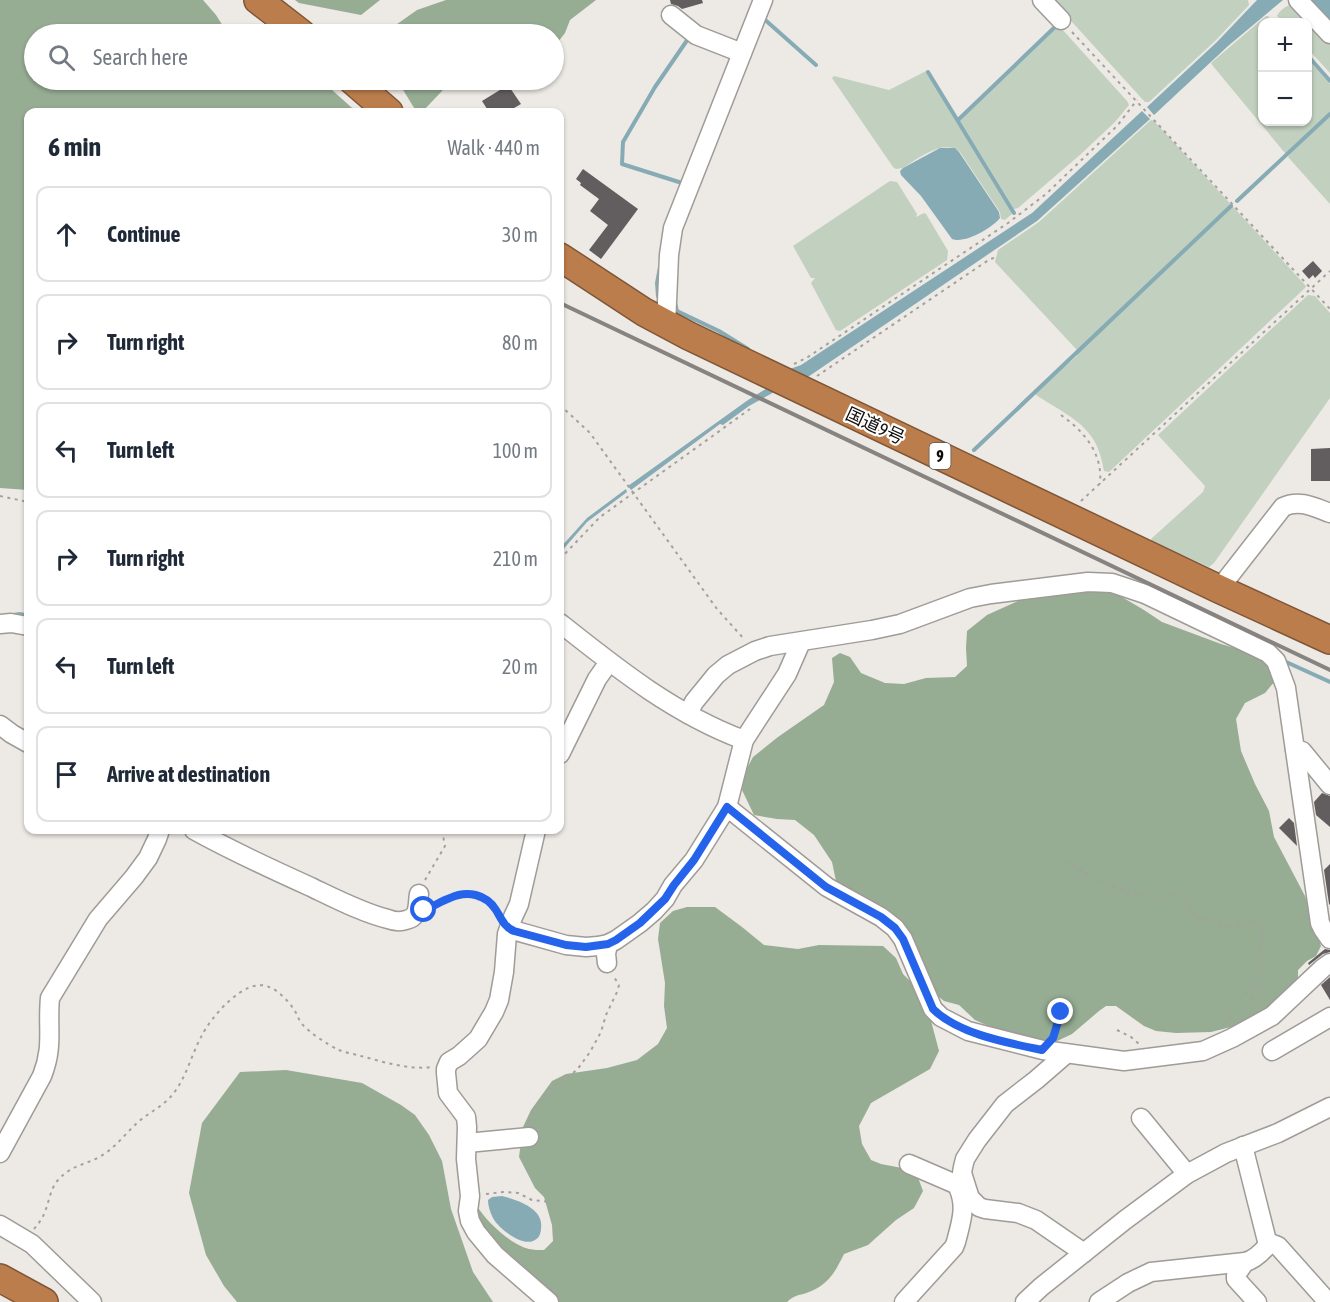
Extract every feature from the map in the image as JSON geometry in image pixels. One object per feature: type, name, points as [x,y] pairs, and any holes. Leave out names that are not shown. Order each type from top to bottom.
[{"type":"highway","points":[[258,0],[289,24]]},
{"type":"highway","points":[[364,90],[384,108]]},
{"type":"highway","name":"国道9号","points":[[564,260],[615,295],[666,325],[1219,590],[1330,640]]},
{"type":"highway","points":[[0,1278],[44,1302]]},
{"type":"street","points":[[666,325],[669,255],[673,228],[762,0]]},
{"type":"street","points":[[1042,0],[1061,20]]},
{"type":"street","points":[[1298,0],[1330,34]]},
{"type":"street","points":[[671,15],[696,34],[742,53]]},
{"type":"street","points":[[1219,590],[1283,507],[1295,503],[1303,504],[1330,513]]},
{"type":"street","points":[[688,714],[694,702],[716,675],[728,665],[770,646],[900,624],[953,603],[991,594],[1088,582],[1112,583],[1145,594],[1273,657],[1276,661],[1286,688],[1320,923],[1330,939]]},
{"type":"street","points":[[0,624],[24,625]]},
{"type":"street","points":[[564,626],[649,691],[724,733],[744,740]]},
{"type":"street","points":[[509,929],[566,945],[586,947],[608,944],[640,923],[665,899],[694,860],[727,807],[744,740],[787,674],[801,642]]},
{"type":"street","points":[[564,746],[597,679],[609,662]]},
{"type":"street","points":[[0,725],[24,741]]},
{"type":"street","points":[[1295,748],[1302,751],[1330,785]]},
{"type":"street","points":[[727,807],[826,887],[881,917],[895,928],[903,939],[933,1009],[941,1017],[968,1031],[1042,1050],[1124,1061],[1203,1051],[1272,1016],[1330,963]]},
{"type":"street","points":[[0,1153],[47,1064],[50,1050],[48,1011],[50,998],[98,919],[148,858],[159,834]]},
{"type":"street","points":[[201,834],[333,898],[379,917],[406,920],[416,915],[418,902]]},
{"type":"street","points":[[535,834],[519,904],[507,934],[502,986],[494,1012],[478,1039],[447,1065],[446,1084],[448,1094],[466,1117],[470,1221],[495,1256],[549,1302]]},
{"type":"street","points":[[607,963],[608,944]]},
{"type":"street","points":[[1272,1051],[1328,1022]]},
{"type":"street","points":[[904,1302],[952,1251],[963,1209],[959,1181],[965,1159],[977,1140],[1005,1104],[1066,1054]]},
{"type":"street","points":[[1024,1302],[1187,1174],[1210,1161],[1278,1133],[1330,1107]]},
{"type":"street","points":[[1141,1118],[1187,1174]]},
{"type":"street","points":[[467,1143],[527,1137]]},
{"type":"street","points":[[1243,1146],[1268,1245]]},
{"type":"street","points":[[909,1164],[959,1181],[979,1207],[1018,1213],[1036,1220],[1084,1253]]},
{"type":"street","points":[[0,1225],[41,1251],[92,1302]]},
{"type":"street","points":[[1100,1302],[1128,1283],[1151,1272],[1245,1262],[1263,1251],[1268,1245],[1273,1244],[1278,1246],[1328,1302]]},
{"type":"street","points":[[1245,1262],[1235,1277],[1237,1282],[1257,1302]]},
{"type":"path","points":[[1061,20],[1330,309]]},
{"type":"path","points":[[770,376],[808,357],[1008,224],[1046,194],[1117,126],[1137,100]]},
{"type":"path","points":[[797,389],[994,258]]},
{"type":"path","points":[[1079,504],[1330,271]]},
{"type":"path","points":[[564,409],[590,433],[717,609],[755,651]]},
{"type":"path","points":[[564,555],[600,517],[750,409]]},
{"type":"path","points":[[1061,415],[1080,429],[1089,441],[1099,462],[1100,484]]},
{"type":"path","points":[[0,496],[24,501]]},
{"type":"path","points":[[443,834],[445,846],[430,871],[418,902],[428,909],[452,897],[474,894],[491,903],[509,929]]},
{"type":"path","points":[[1066,862],[1106,884],[1134,894],[1184,897],[1190,902],[1193,913],[1197,917],[1217,921],[1233,930],[1246,921],[1258,924],[1264,936],[1260,952],[1259,990],[1246,990],[1245,992],[1259,1002],[1272,1016]]},
{"type":"path","points":[[527,1137],[529,1122],[535,1109],[550,1089],[578,1070],[601,1032],[619,985],[607,963]]},
{"type":"path","points":[[27,1240],[42,1218],[58,1180],[76,1166],[104,1155],[139,1121],[172,1097],[210,1022],[235,996],[252,986],[270,987],[279,993],[293,1007],[301,1023],[338,1050],[404,1066],[426,1068],[447,1065]]},
{"type":"path","points":[[1042,1050],[1053,1038],[1061,1012]]},
{"type":"path","points":[[1117,1030],[1131,1037],[1153,1057]]},
{"type":"path","points":[[470,1196],[503,1192],[550,1202]]},
{"type":"green space","points":[[0,0],[203,0],[222,24],[24,24],[24,90],[332,90],[353,108],[24,108],[24,490],[0,488]]},
{"type":"green space","points":[[295,0],[380,0],[361,15],[299,3]]},
{"type":"green space","points":[[446,0],[596,0],[570,20],[564,34],[564,24],[397,24],[417,10]]},
{"type":"green space","points":[[1052,0],[1248,0],[1249,5],[1215,41],[1149,102],[1145,102]]},
{"type":"green space","points":[[1292,4],[1308,18],[1279,18],[1277,16],[1283,8]]},
{"type":"green space","points":[[1312,22],[1330,38],[1330,73],[1312,53]]},
{"type":"green space","points":[[1258,23],[1258,120],[1211,63]]},
{"type":"green space","points":[[1055,28],[1061,28],[1129,105],[1115,122],[1081,154],[1014,209],[959,119]]},
{"type":"green space","points":[[1312,64],[1330,84],[1330,113],[1285,153],[1263,126],[1312,126]]},
{"type":"green space","points":[[926,71],[1013,213],[1005,220],[1001,219],[1000,212],[960,152],[953,148],[946,147],[931,151],[903,168],[893,167],[832,78],[834,76],[889,90]]},
{"type":"green space","points":[[403,90],[443,90],[426,108],[414,108]]},
{"type":"green space","points":[[1330,116],[1330,204],[1288,157]]},
{"type":"green space","points":[[1151,120],[1306,286],[1109,472],[1104,471],[1099,450],[1088,432],[1075,420],[1036,395],[1036,391],[1077,356],[1077,350],[995,262],[998,250],[1039,222]]},
{"type":"green space","points":[[890,181],[897,182],[917,214],[916,217],[926,214],[948,251],[947,260],[840,331],[836,330],[811,283],[815,278],[811,278],[793,246]]},
{"type":"green space","points":[[1308,295],[1315,296],[1330,313],[1330,398],[1214,563],[1209,567],[1153,542],[1151,539],[1203,492],[1205,486],[1158,435]]},
{"type":"green space","points":[[1082,588],[1110,590],[1162,622],[1221,644],[1259,655],[1272,666],[1275,681],[1265,693],[1245,703],[1236,719],[1241,751],[1269,811],[1274,837],[1305,896],[1321,946],[1316,956],[1298,970],[1298,985],[1270,1013],[1239,1025],[1211,1032],[1176,1033],[1156,1031],[1144,1026],[1116,1006],[1106,1006],[1072,1034],[1055,1042],[1038,1044],[1002,1032],[975,1020],[959,1005],[944,1001],[934,993],[913,940],[900,919],[836,881],[832,862],[814,835],[795,820],[754,815],[742,790],[745,772],[753,757],[824,705],[834,682],[832,658],[840,653],[850,657],[861,673],[885,683],[904,684],[926,678],[955,677],[967,666],[967,631],[987,615],[1029,596]]},
{"type":"green space","points":[[687,907],[715,907],[764,945],[798,949],[819,945],[883,946],[896,958],[903,974],[918,989],[930,1017],[939,1051],[930,1069],[871,1103],[859,1126],[862,1144],[871,1160],[902,1168],[917,1175],[923,1191],[914,1208],[896,1220],[868,1245],[844,1254],[834,1272],[822,1285],[795,1296],[787,1302],[554,1302],[485,1240],[474,1206],[477,1206],[500,1232],[522,1247],[544,1250],[553,1241],[552,1225],[544,1197],[535,1188],[519,1157],[523,1127],[531,1110],[552,1081],[566,1074],[607,1068],[637,1060],[658,1044],[667,1028],[664,1006],[665,983],[658,939],[660,923],[673,911]]},
{"type":"green space","points":[[286,1070],[362,1083],[415,1115],[429,1135],[442,1161],[451,1209],[473,1272],[493,1302],[237,1302],[224,1286],[206,1255],[189,1193],[202,1123],[240,1072]]},
{"type":"water","points":[[1257,0],[1283,0],[1261,18],[1258,18],[1258,21],[1154,115],[1147,107],[1217,42]]},
{"type":"water","points":[[1305,0],[1330,0],[1330,24]]},
{"type":"water","points":[[1142,111],[1150,119],[1037,221],[805,379],[787,370],[801,365],[1032,213]]},
{"type":"water","points":[[940,148],[955,148],[959,152],[999,212],[1000,218],[996,222],[971,237],[952,239],[921,196],[901,175],[900,171],[903,168]]},
{"type":"water","points":[[769,387],[778,390],[749,406],[723,425],[720,424],[631,490],[628,486],[748,400]]},
{"type":"water","points":[[626,489],[627,492],[587,522],[564,548],[564,544],[587,518]]},
{"type":"water","points":[[502,1196],[528,1206],[538,1215],[541,1230],[536,1239],[530,1242],[518,1239],[496,1222],[490,1211],[488,1200]]},
{"type":"building","points":[[670,0],[702,0],[703,3],[682,9],[671,4]]},
{"type":"building","points":[[500,90],[511,90],[521,104],[514,108],[486,108],[482,101]]},
{"type":"building","points":[[583,169],[638,209],[601,259],[589,250],[608,225],[590,211],[599,199],[580,185],[581,183],[576,179]]},
{"type":"building","points":[[1313,261],[1322,271],[1315,278],[1313,275],[1309,279],[1302,271]]},
{"type":"building","points":[[1330,448],[1330,481],[1311,481],[1311,449]]},
{"type":"building","points":[[1322,793],[1330,796],[1330,827],[1316,815],[1314,802]]},
{"type":"building","points":[[1289,818],[1294,823],[1297,846],[1279,828]]},
{"type":"building","points":[[1330,864],[1330,905],[1324,870]]},
{"type":"building","points":[[1325,949],[1330,952],[1323,954],[1309,965],[1308,963]]},
{"type":"building","points":[[1330,977],[1330,1000],[1321,985]]},
{"type":"waterway","points":[[762,20],[763,18],[816,65]]},
{"type":"waterway","points":[[958,120],[1057,25]]},
{"type":"waterway","points":[[681,187],[682,183],[622,164],[623,142],[655,87],[690,36]]},
{"type":"waterway","points":[[1312,61],[1330,81]]},
{"type":"waterway","points":[[928,72],[1014,213]]},
{"type":"waterway","points":[[1237,201],[1330,114]]},
{"type":"waterway","points":[[974,450],[1231,206]]},
{"type":"waterway","points":[[658,296],[657,283],[660,267]]},
{"type":"waterway","points":[[675,303],[677,311],[719,331],[748,349]]},
{"type":"waterway","points":[[13,615],[24,615]]},
{"type":"waterway","points":[[1284,661],[1330,682]]},
{"type":"railway","points":[[564,305],[1330,670]]},
{"type":"route","points":[[424,910],[452,897],[474,894],[491,903],[506,927],[514,931],[566,945],[586,947],[608,944],[640,923],[665,899],[694,860],[727,807],[826,887],[881,917],[895,928],[903,939],[933,1009],[941,1017],[968,1031],[1042,1050],[1053,1038],[1061,1012]]}]
